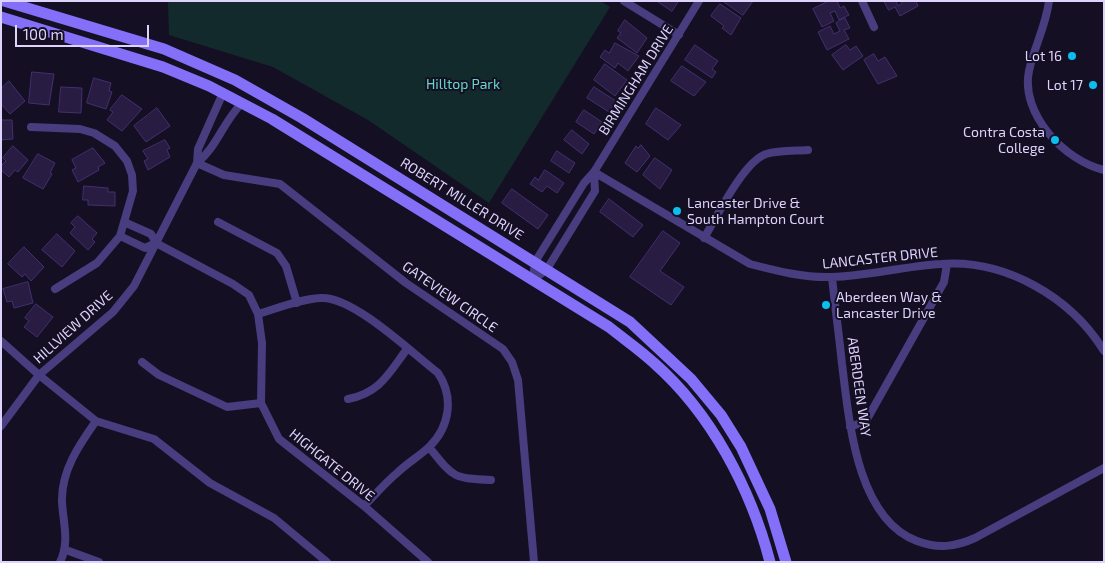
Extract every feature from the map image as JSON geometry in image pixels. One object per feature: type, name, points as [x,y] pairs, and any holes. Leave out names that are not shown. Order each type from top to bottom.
[{"type":"main road","name":"ROBERT MILLER DRIVE","points":[[4,1],[17,3],[164,49],[235,80],[302,118],[630,322],[666,352],[707,397],[741,447],[754,471],[770,509],[786,562]]},
{"type":"main road","points":[[1,17],[163,66],[223,93],[272,119],[610,327],[655,364],[681,391],[710,428],[741,484],[770,562]]},
{"type":"street","points":[[624,1],[679,35]]},
{"type":"street","name":"BIRMINGHAM DRIVE","points":[[533,280],[535,262],[584,183],[594,172],[699,1]]},
{"type":"street","points":[[862,1],[874,27]]},
{"type":"street","points":[[1049,1],[1046,20],[1028,73],[1029,90],[1037,119],[1076,160],[1104,170]]},
{"type":"street","points":[[197,163],[198,149],[223,93]]},
{"type":"street","points":[[197,163],[209,154],[227,119],[242,103]]},
{"type":"street","points":[[31,127],[80,128],[94,132],[115,146],[127,161],[132,175],[133,191],[120,236],[97,263],[56,290]]},
{"type":"street","points":[[704,238],[746,171],[758,159],[766,154],[808,150]]},
{"type":"street","name":"HILLVIEW DRIVE","points":[[1,426],[39,375],[113,312],[134,286],[197,163]]},
{"type":"street","name":"GATEVIEW CIRCLE","points":[[197,163],[224,175],[280,184],[406,283],[502,349],[512,362],[518,380],[534,562]]},
{"type":"street","name":"BIRMINGHAM DRIVE","points":[[533,280],[547,269],[595,191],[594,172]]},
{"type":"street","name":"LANCASTER DRIVE","points":[[594,172],[750,264],[793,275],[832,277],[947,264],[969,265],[998,271],[1029,281],[1060,302],[1078,319],[1104,351]]},
{"type":"street","name":"HIGHGATE DRIVE","points":[[124,222],[151,234],[156,243],[233,284],[248,295],[258,314],[262,343],[261,403],[279,439],[364,506],[428,562]]},
{"type":"street","points":[[218,222],[277,253],[286,266],[297,303]]},
{"type":"street","points":[[120,236],[145,248],[156,243]]},
{"type":"street","points":[[850,427],[866,421],[944,282],[947,264]]},
{"type":"street","name":"ABERDEEN WAY","points":[[832,277],[850,427],[861,466],[882,514],[897,530],[929,545],[946,547],[966,542],[1104,468]]},
{"type":"street","points":[[258,314],[322,298],[341,301],[357,310],[438,373],[447,392],[449,409],[445,426],[430,447],[397,472],[364,506]]},
{"type":"street","points":[[1,341],[39,375],[96,421],[154,440],[210,482],[274,518],[327,562]]},
{"type":"street","points":[[348,399],[364,396],[378,388],[408,349]]},
{"type":"street","points":[[142,362],[159,374],[227,407],[261,403]]},
{"type":"street","points":[[60,562],[66,550],[62,500],[65,478],[75,450],[96,421]]},
{"type":"street","points":[[430,447],[446,467],[460,479],[491,480]]},
{"type":"street","points":[[66,550],[99,562]]},
{"type":"green space","name":"Hilltop Park","points":[[168,1],[601,1],[610,7],[489,203],[368,120],[273,67],[169,35]]},
{"type":"building","points":[[657,1],[677,1],[678,2],[672,11]]},
{"type":"building","points":[[723,1],[753,1],[743,15]]},
{"type":"building","points":[[829,1],[837,1],[840,8],[844,6],[849,15],[839,20],[835,11],[830,13],[834,21],[822,27],[813,9]]},
{"type":"building","points":[[884,1],[896,1],[898,6],[902,3],[901,1],[916,1],[918,6],[900,16],[895,7],[889,10]]},
{"type":"building","points":[[720,4],[741,18],[731,35],[722,28],[724,26],[711,16]]},
{"type":"building","points":[[845,18],[850,28],[844,30],[849,39],[827,50],[818,32],[830,26],[834,34],[840,31],[836,23]]},
{"type":"building","points":[[625,20],[647,38],[637,53],[617,38],[621,33],[618,31]]},
{"type":"building","points":[[615,43],[639,56],[628,71],[618,63],[615,68],[600,57],[605,50],[609,53]]},
{"type":"building","points":[[695,45],[718,61],[712,69],[716,72],[712,78],[685,60]]},
{"type":"building","points":[[846,45],[850,50],[856,46],[863,56],[843,70],[832,55]]},
{"type":"building","points":[[874,54],[878,61],[885,57],[897,76],[878,84],[864,60]]},
{"type":"building","points":[[605,64],[627,80],[615,96],[594,80]]},
{"type":"building","points":[[682,66],[706,82],[694,96],[671,81]]},
{"type":"building","points":[[32,72],[54,74],[49,105],[29,103]]},
{"type":"building","points":[[94,78],[111,83],[109,91],[112,92],[106,109],[87,103]]},
{"type":"building","points":[[9,81],[25,101],[10,114],[1,104],[1,89]]},
{"type":"building","points":[[61,87],[82,88],[81,113],[59,112]]},
{"type":"building","points":[[594,87],[616,101],[609,112],[587,98]]},
{"type":"building","points":[[122,95],[142,109],[122,131],[107,120],[113,112],[110,110]]},
{"type":"building","points":[[157,108],[170,126],[146,142],[134,126]]},
{"type":"building","points":[[656,108],[681,125],[668,140],[646,124]]},
{"type":"building","points":[[584,110],[602,122],[594,134],[576,122]]},
{"type":"building","points":[[1,117],[2,120],[12,120],[13,139],[1,140]]},
{"type":"building","points":[[572,130],[589,144],[582,154],[564,140]]},
{"type":"building","points":[[165,140],[170,148],[167,150],[170,157],[148,170],[144,161],[148,159],[143,151]]},
{"type":"building","points":[[641,145],[650,156],[637,172],[625,163],[636,146],[638,148]]},
{"type":"building","points":[[13,146],[28,160],[18,172],[15,170],[9,177],[1,170],[1,166],[6,161],[3,158]]},
{"type":"building","points":[[93,148],[105,163],[98,167],[99,170],[78,182],[72,170],[76,168],[72,160]]},
{"type":"building","points":[[557,151],[575,163],[569,173],[551,161]]},
{"type":"building","points":[[38,154],[55,163],[50,173],[52,174],[43,189],[23,178]]},
{"type":"building","points":[[655,158],[672,170],[660,189],[643,175]]},
{"type":"building","points":[[545,170],[564,183],[557,193],[547,186],[542,192],[530,184],[535,177],[538,180]]},
{"type":"building","points":[[84,186],[108,188],[108,192],[115,192],[115,206],[88,205],[88,200],[83,200]]},
{"type":"building","points":[[512,189],[548,215],[538,229],[502,203]]},
{"type":"building","points":[[609,199],[643,225],[633,237],[600,212]]},
{"type":"building","points":[[78,216],[97,233],[92,239],[95,242],[88,250],[70,233],[75,227],[71,223]]},
{"type":"building","points":[[663,231],[680,243],[660,271],[684,287],[671,305],[630,277]]},
{"type":"building","points":[[57,234],[75,251],[62,267],[42,250]]},
{"type":"building","points":[[24,247],[44,267],[31,281],[25,274],[22,277],[8,264]]},
{"type":"building","points":[[28,282],[33,303],[14,308],[12,301],[7,302],[3,289]]},
{"type":"building","points":[[36,304],[53,317],[37,337],[24,327],[29,321],[25,318]]},
{"type":"place","name":"Lot 16","points":[[1072,56]]},
{"type":"place","name":"Lot 17","points":[[1093,85]]},
{"type":"place","name":"Contra Costa College","points":[[1055,140]]},
{"type":"place","name":"Lancaster Drive & South Hampton Court","points":[[677,211]]},
{"type":"place","name":"Aberdeen Way & Lancaster Drive","points":[[826,305]]}]
